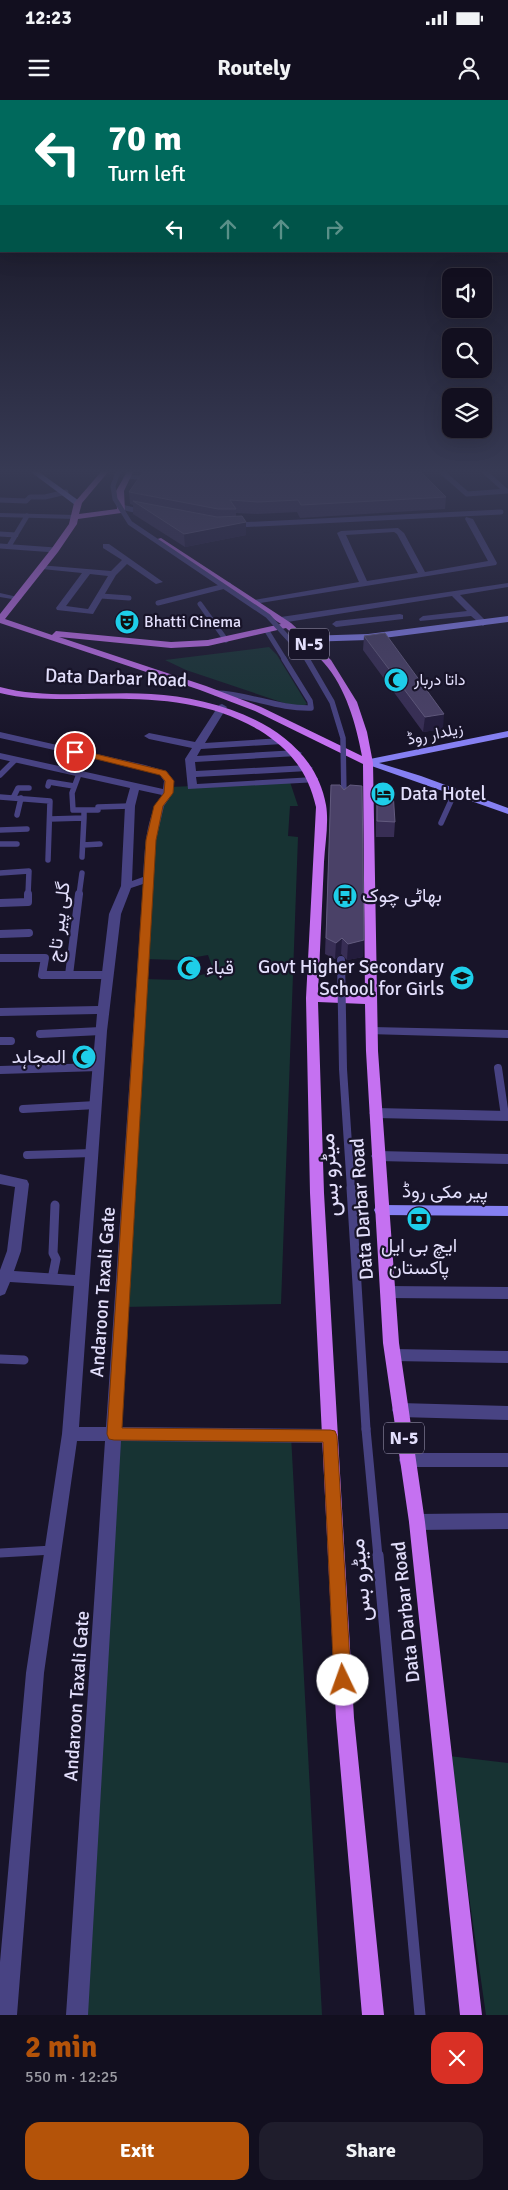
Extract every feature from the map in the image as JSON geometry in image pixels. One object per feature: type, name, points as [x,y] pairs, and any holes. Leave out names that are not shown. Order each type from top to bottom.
[{"type":"main road","points":[[46,561],[0,620],[258,709],[368,763]]},
{"type":"main road","name":"Data Darbar Road","points":[[192,561],[285,623],[305,639],[328,662],[352,702],[362,732],[368,763],[372,1032],[381,1210],[392,1355],[416,1522],[471,2015]]},
{"type":"main road","points":[[0,604],[12,606]]},
{"type":"main road","points":[[32,632],[172,645],[226,640],[266,631],[285,623]]},
{"type":"main road","name":"Data Darbar Road","points":[[0,690],[26,696],[176,697],[222,707],[255,722],[282,741],[296,753],[308,768],[314,780],[321,807],[312,998],[317,1193],[345,1718],[373,2015]]},
{"type":"main road","points":[[312,998],[371,1000]]},
{"type":"street","points":[[87,572],[60,608],[90,612],[113,574],[126,561]]},
{"type":"street","points":[[129,561],[159,582]]},
{"type":"street","points":[[354,561],[364,584]]},
{"type":"street","points":[[416,561],[423,575]]},
{"type":"street","points":[[254,602],[493,563],[492,561]]},
{"type":"street","points":[[42,567],[113,574]]},
{"type":"street","points":[[285,623],[508,585]]},
{"type":"street","points":[[454,593],[483,623]]},
{"type":"street","points":[[0,595],[18,598]]},
{"type":"street","points":[[424,619],[473,613]]},
{"type":"street","points":[[336,624],[400,617]]},
{"type":"street","points":[[305,639],[368,637],[508,619]]},
{"type":"street","points":[[365,622],[368,637]]},
{"type":"street","points":[[222,707],[190,759],[192,787],[314,780]]},
{"type":"street","name":"زیلدار روڈ","points":[[368,763],[508,734]]},
{"type":"street","points":[[0,735],[163,773],[169,781],[168,793],[0,756]]},
{"type":"street","points":[[150,736],[199,746],[282,741]]},
{"type":"street","points":[[230,744],[237,784]]},
{"type":"street","points":[[190,759],[296,753]]},
{"type":"street","points":[[368,763],[508,811]]},
{"type":"street","points":[[191,774],[308,768]]},
{"type":"street","points":[[6,2015],[35,1673],[55,1550],[70,1434],[103,1010],[115,914],[126,886],[130,806],[135,786]]},
{"type":"street","name":"Andaroon Taxali Gate","points":[[77,2015],[148,879],[151,840],[159,806],[168,793]]},
{"type":"street","points":[[126,886],[148,879]]},
{"type":"street","points":[[0,1012],[103,1010]]},
{"type":"street","points":[[372,1032],[508,1034]]},
{"type":"street","points":[[376,1113],[506,1116]]},
{"type":"street","points":[[378,1156],[508,1159]]},
{"type":"street","points":[[0,1179],[22,1184],[14,1252],[0,1290]]},
{"type":"street","name":"پیر مکی روڈ","points":[[381,1210],[508,1211]]},
{"type":"street","points":[[5,1276],[83,1281]]},
{"type":"street","points":[[387,1292],[508,1293]]},
{"type":"street","points":[[392,1355],[508,1357]]},
{"type":"street","points":[[400,1410],[508,1413]]},
{"type":"street","points":[[70,1434],[330,1436]]},
{"type":"street","points":[[407,1460],[508,1460]]},
{"type":"street","points":[[416,1522],[508,1521]]},
{"type":"lane","points":[[187,561],[268,616],[312,665],[332,702],[342,738],[344,801]]},
{"type":"lane","points":[[158,602],[229,585]]},
{"type":"lane","points":[[101,596],[129,598]]},
{"type":"lane","points":[[200,604],[226,640]]},
{"type":"lane","points":[[216,693],[230,692],[287,707],[311,708],[310,701],[266,631]]},
{"type":"lane","points":[[0,775],[14,760]]},
{"type":"lane","points":[[78,774],[72,792],[73,810],[98,810],[98,807],[130,806]]},
{"type":"lane","points":[[48,786],[50,782],[74,786]]},
{"type":"lane","points":[[13,798],[18,788],[29,788]]},
{"type":"lane","points":[[441,823],[456,792]]},
{"type":"lane","points":[[0,797],[50,801],[48,860]]},
{"type":"lane","points":[[17,815],[21,798]]},
{"type":"lane","points":[[82,857],[84,810]]},
{"type":"lane","points":[[50,819],[84,818]]},
{"type":"lane","points":[[0,830],[27,829]]},
{"type":"lane","points":[[0,844],[16,844]]},
{"type":"lane","points":[[82,845],[100,844]]},
{"type":"lane","points":[[0,873],[29,871],[28,902],[0,903]]},
{"type":"lane","name":"گلی پیر تاج","points":[[69,975],[82,873]]},
{"type":"lane","points":[[0,934],[29,933]]},
{"type":"lane","points":[[0,958],[45,958],[42,975],[107,975]]},
{"type":"lane","name":"میٹرو بس","points":[[341,960],[342,1069],[366,1429],[420,2015]]},
{"type":"lane","points":[[40,1034],[101,1031]]},
{"type":"lane","points":[[0,1041],[11,1041]]},
{"type":"lane","points":[[0,1070],[98,1067]]},
{"type":"lane","points":[[498,1068],[506,1116]]},
{"type":"lane","points":[[22,1109],[96,1106]]},
{"type":"lane","points":[[27,1155],[92,1153]]},
{"type":"lane","points":[[52,1279],[56,1259],[53,1253],[55,1206]]},
{"type":"lane","points":[[0,1359],[24,1360]]},
{"type":"lane","points":[[0,1553],[55,1550]]},
{"type":"green space","points":[[269,647],[277,655],[307,704],[302,706],[287,704],[186,670],[165,660]]},
{"type":"green space","points":[[290,782],[298,806],[290,806],[288,836],[298,837],[281,1304],[122,1307],[142,979],[179,980],[214,972],[208,955],[179,960],[144,959],[151,840],[169,787]]},
{"type":"green space","points":[[114,1434],[291,1435],[322,2015],[77,2015]]},
{"type":"green space","points":[[449,1756],[508,1763],[508,2015],[486,2015]]},
{"type":"building","points":[[385,633],[444,714],[425,717],[364,636]]},
{"type":"building","name":"بھاٹی چوک","points":[[331,785],[340,785],[344,790],[350,785],[362,786],[364,940],[348,944],[342,938],[336,943],[326,938]]},
{"type":"building","points":[[377,792],[393,792],[395,822],[377,821]]},
{"type":"place","name":"Bhatti Cinema","points":[[127,622]]},
{"type":"place","name":"داتا دربار","points":[[396,680]]},
{"type":"place","name":"Data Hotel","points":[[383,794]]},
{"type":"place","name":"بھاٹی چوک","points":[[345,896]]},
{"type":"place","name":"قباء","points":[[189,968]]},
{"type":"place","name":"Govt Higher Secondary School for Girls","points":[[462,978]]},
{"type":"place","name":"المجاہد","points":[[84,1057]]},
{"type":"place","name":"ایچ بی ایل پاکستان","points":[[419,1219]]},
{"type":"route","points":[[75,752],[163,773],[169,781],[168,793],[159,806],[151,840],[114,1434],[330,1436],[343,1680]]}]
